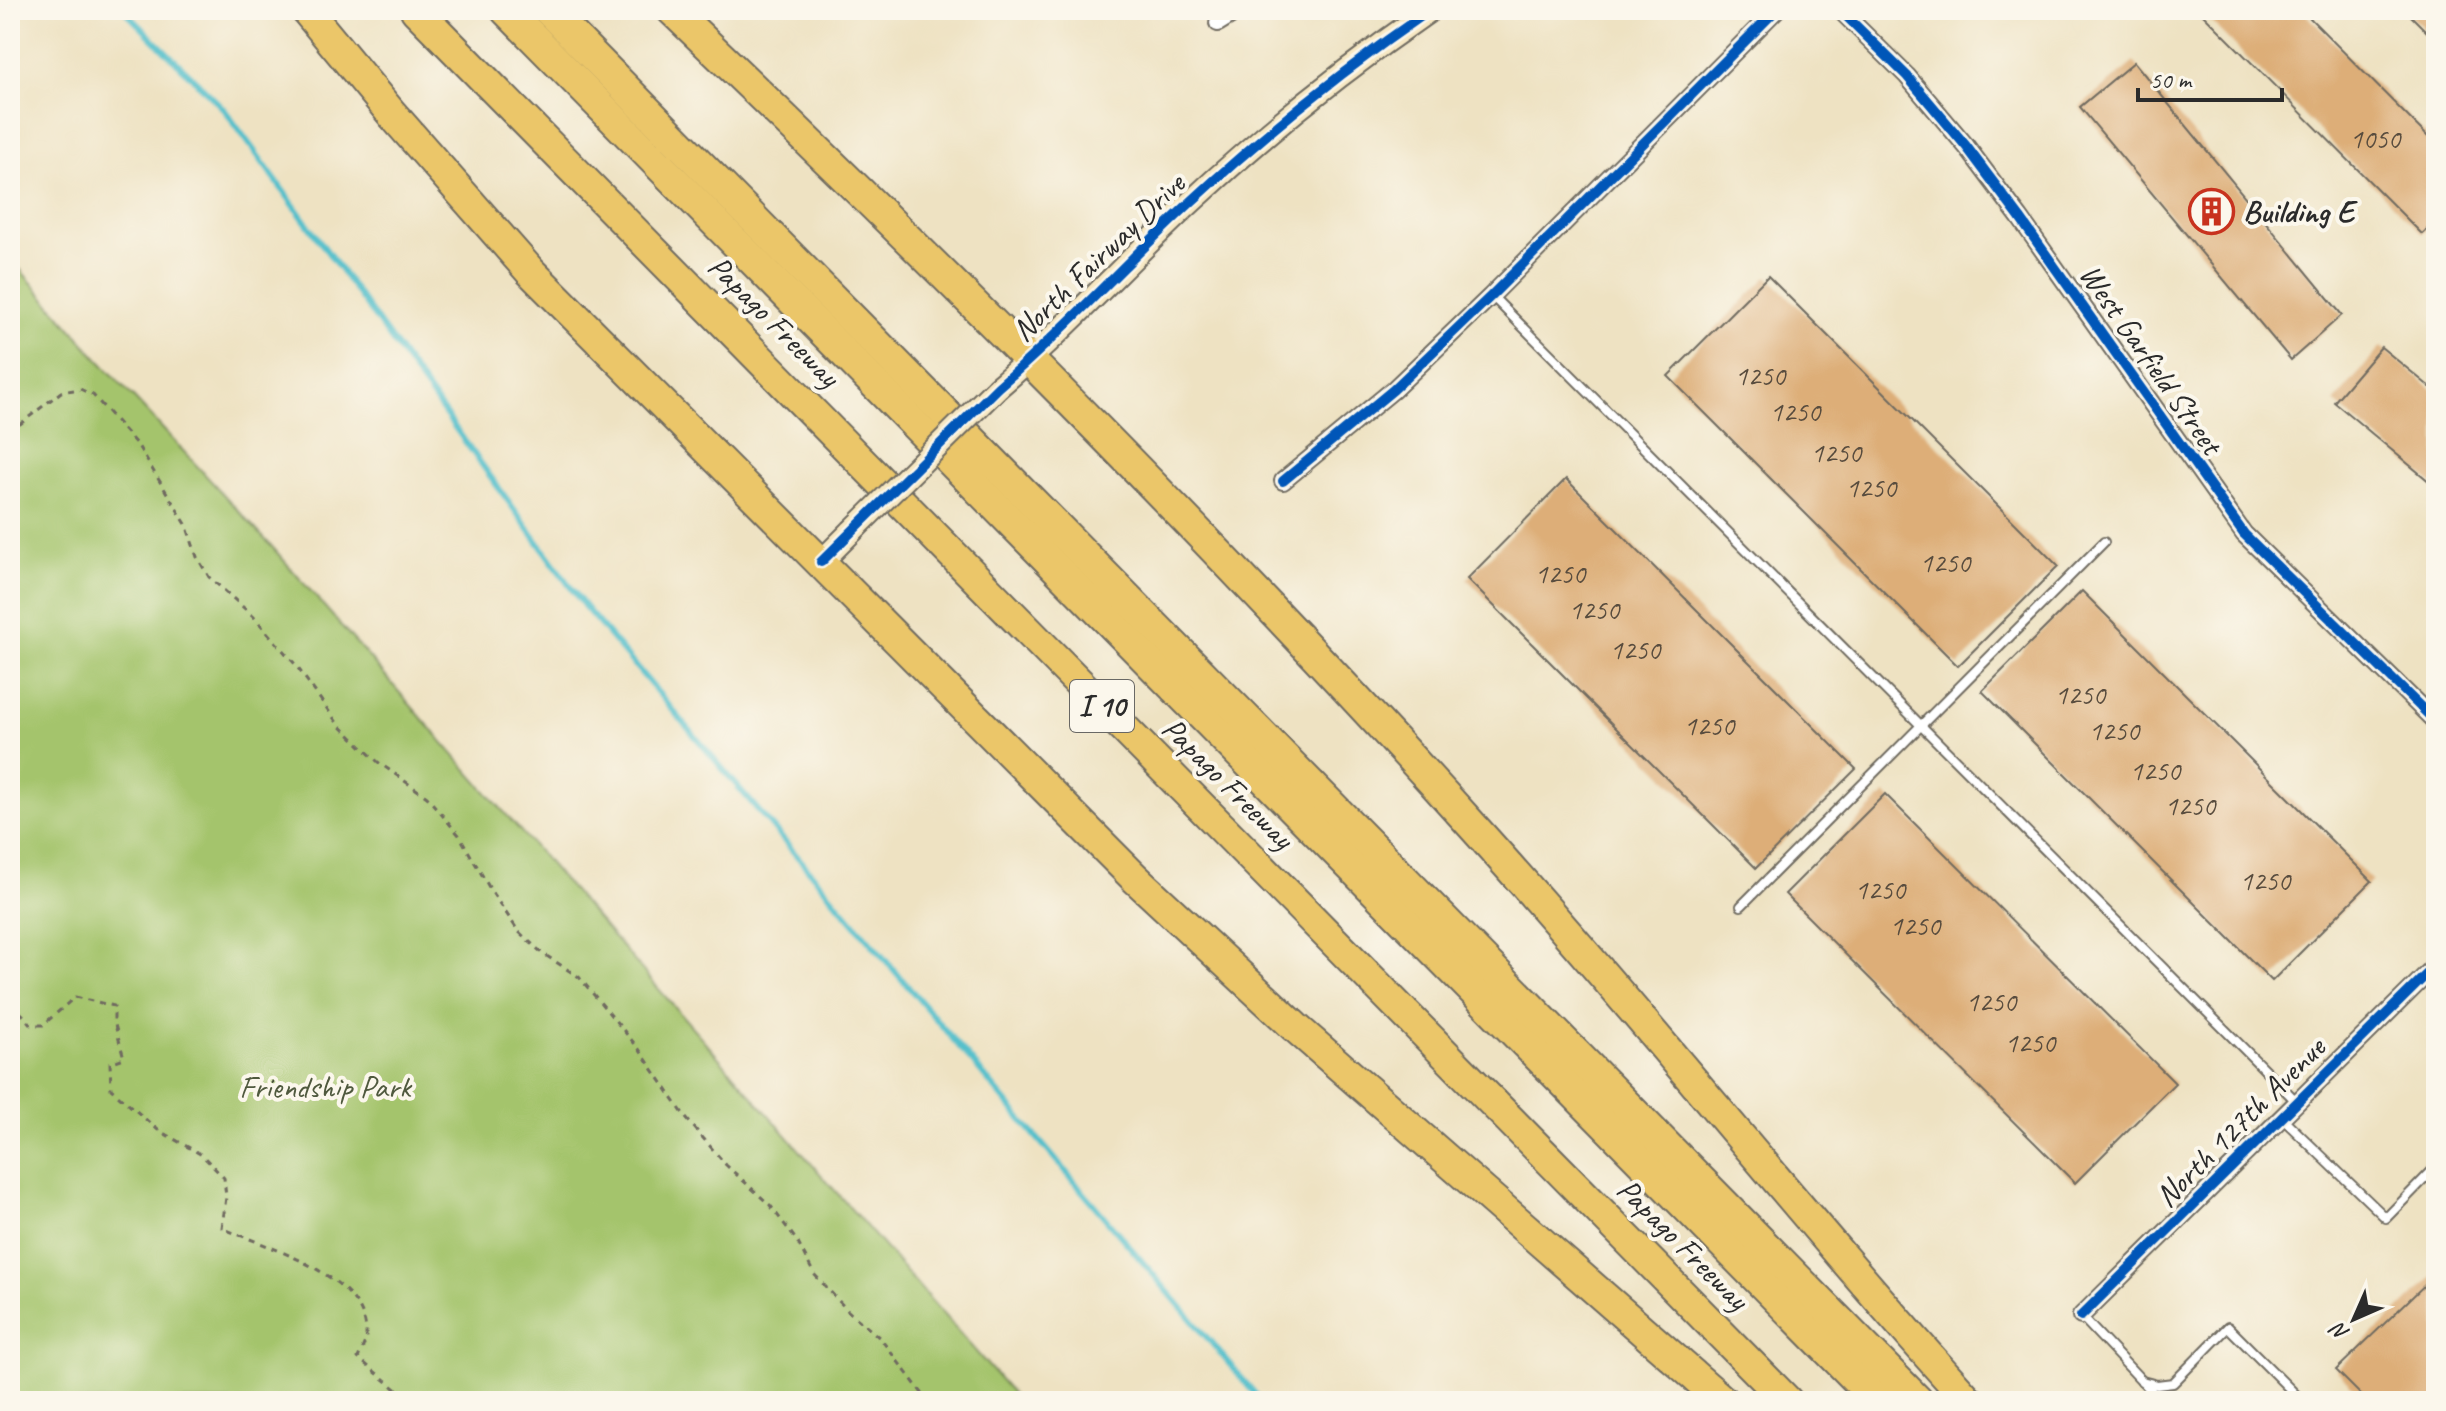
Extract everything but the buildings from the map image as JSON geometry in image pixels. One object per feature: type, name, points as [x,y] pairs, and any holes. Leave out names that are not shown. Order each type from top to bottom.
[{"type":"highway","points":[[306,10],[392,114],[530,271],[1135,878],[1295,1027],[1723,1401]]},
{"type":"highway","name":"Papago Freeway","points":[[416,10],[1787,1401]]},
{"type":"highway","points":[[506,10],[1878,1401]]},
{"type":"highway","name":"Papago Freeway","points":[[548,10],[1918,1401]]},
{"type":"highway","points":[[672,10],[1028,361],[1325,666],[1610,981],[1890,1313],[1969,1401]]},
{"type":"street","points":[[1218,23],[1239,10]]},
{"type":"street","name":"North Fairway Drive","points":[[821,562],[1191,202],[1279,123],[1367,54],[1430,10]]},
{"type":"street","points":[[1283,481],[1393,390],[1776,10]]},
{"type":"street","name":"West Garfield Street","points":[[1840,10],[1907,76],[1966,146],[2244,534],[2436,722]]},
{"type":"street","name":"North 127th Avenue","points":[[2081,1316],[2436,965]]},
{"type":"lane","points":[[1491,296],[2297,1102]]},
{"type":"lane","points":[[1741,906],[2104,542]]},
{"type":"lane","points":[[2282,1117],[2386,1218],[2436,1167]]},
{"type":"lane","points":[[2081,1316],[2161,1401]]},
{"type":"lane","points":[[2142,1381],[2157,1385],[2173,1383],[2228,1327],[2302,1401]]},
{"type":"path","points":[[10,432],[61,392],[80,389],[93,395],[138,446],[186,524],[197,557],[209,577],[253,616],[295,664],[338,724],[378,762],[427,797],[459,835],[519,932],[542,953],[579,977],[639,1049],[686,1118],[726,1165],[770,1205],[797,1241],[814,1274],[848,1311],[880,1338],[928,1401]]},
{"type":"path","points":[[10,1004],[31,1025],[43,1025],[75,997],[114,1006],[114,1021],[124,1058],[110,1063],[111,1089],[158,1130],[202,1155],[224,1178],[226,1197],[222,1228],[305,1263],[341,1284],[359,1305],[365,1323],[366,1337],[358,1358],[411,1401]]},
{"type":"green space","name":"Friendship Park","points":[[10,258],[98,359],[274,549],[1019,1401],[10,1401]]},
{"type":"waterway","points":[[124,10],[224,109],[585,607],[1261,1401]]},
{"type":"cycle path","points":[[821,562],[1220,175],[1308,101],[1430,10]]},
{"type":"cycle path","points":[[1283,481],[1393,390],[1776,10]]},
{"type":"cycle path","points":[[1840,10],[1907,76],[1966,146],[2244,534],[2436,722]]},
{"type":"cycle path","points":[[2081,1316],[2436,965]]},
{"type":"place","name":"Building E","points":[[2212,211]]}]
